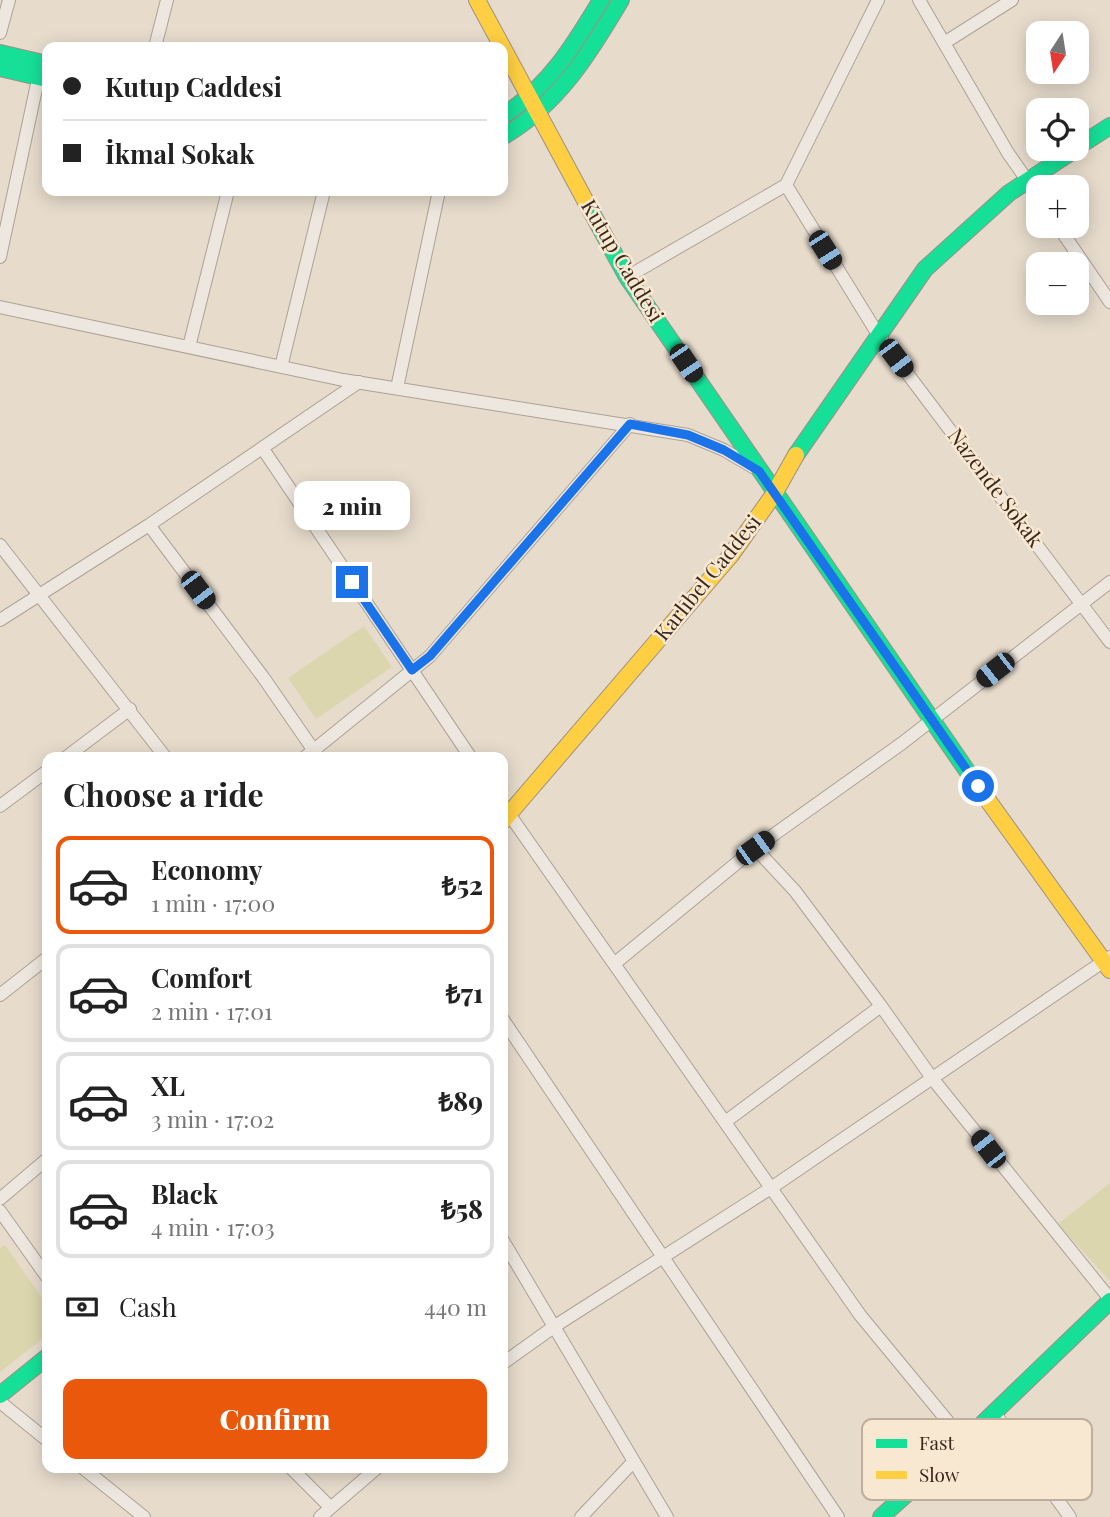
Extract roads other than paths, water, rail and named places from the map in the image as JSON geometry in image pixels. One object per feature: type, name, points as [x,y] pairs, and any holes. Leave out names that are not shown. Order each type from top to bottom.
[{"type":"street","points":[[0,33],[9,0]]},
{"type":"street","points":[[156,42],[167,0]]},
{"type":"street","name":"Kutup Caddesi","points":[[477,0],[500,42]]},
{"type":"street","points":[[508,112],[545,81],[578,38],[601,0]]},
{"type":"street","points":[[508,133],[539,114],[593,48],[621,0]]},
{"type":"street","points":[[627,277],[786,185],[878,0]]},
{"type":"street","points":[[919,0],[1026,180]]},
{"type":"street","points":[[944,43],[1012,0]]},
{"type":"street","points":[[0,53],[42,70]]},
{"type":"street","name":"Kutup Caddesi","points":[[508,56],[627,277],[930,720],[1108,963]]},
{"type":"street","points":[[0,68],[42,71]]},
{"type":"street","points":[[0,257],[42,79]]},
{"type":"street","name":"Karlıbel Caddesi","points":[[1089,140],[1110,126]]},
{"type":"street","name":"Karlıbel Caddesi","points":[[1036,175],[1058,161]]},
{"type":"street","name":"Karlıbel Caddesi","points":[[508,808],[731,555],[774,494],[793,458],[925,269],[1009,193],[1026,182]]},
{"type":"street","name":"Nazende Sokak","points":[[786,185],[879,335],[1110,642]]},
{"type":"street","points":[[189,347],[227,196]]},
{"type":"street","points":[[281,367],[323,196]]},
{"type":"street","points":[[397,388],[438,196]]},
{"type":"street","points":[[1066,238],[1110,302]]},
{"type":"street","points":[[0,307],[359,382],[688,435],[724,450],[759,471]]},
{"type":"street","points":[[0,620],[149,525],[359,382]]},
{"type":"street","points":[[316,752],[430,656],[630,424]]},
{"type":"street","points":[[263,449],[467,752]]},
{"type":"street","points":[[149,525],[263,677],[310,752]]},
{"type":"street","points":[[0,545],[162,752]]},
{"type":"street","points":[[614,964],[755,848],[930,720],[1110,582]]},
{"type":"street","points":[[73,752],[130,709]]},
{"type":"street","points":[[0,806],[42,775]]},
{"type":"street","points":[[508,818],[614,964],[860,1315],[946,1419]]},
{"type":"street","points":[[755,848],[794,891],[932,1078],[1110,1300],[987,1419]]},
{"type":"street","points":[[0,995],[42,962]]},
{"type":"street","points":[[508,1360],[555,1326],[771,1188],[1108,963]]},
{"type":"street","points":[[725,1122],[881,1006]]},
{"type":"street","points":[[508,1027],[838,1517]]},
{"type":"street","points":[[0,1199],[42,1162]]},
{"type":"street","points":[[0,1211],[42,1270]]},
{"type":"street","points":[[508,1250],[667,1517]]},
{"type":"street","points":[[0,1395],[42,1361]]},
{"type":"street","points":[[0,1402],[42,1436]]},
{"type":"street","points":[[994,1412],[999,1419]]},
{"type":"street","points":[[581,1517],[634,1461]]},
{"type":"street","points":[[89,1473],[144,1517]]},
{"type":"street","points":[[295,1473],[330,1507]]},
{"type":"street","points":[[320,1517],[371,1473]]},
{"type":"street","points":[[881,1517],[900,1500]]},
{"type":"street","points":[[1058,1500],[1070,1517]]}]
